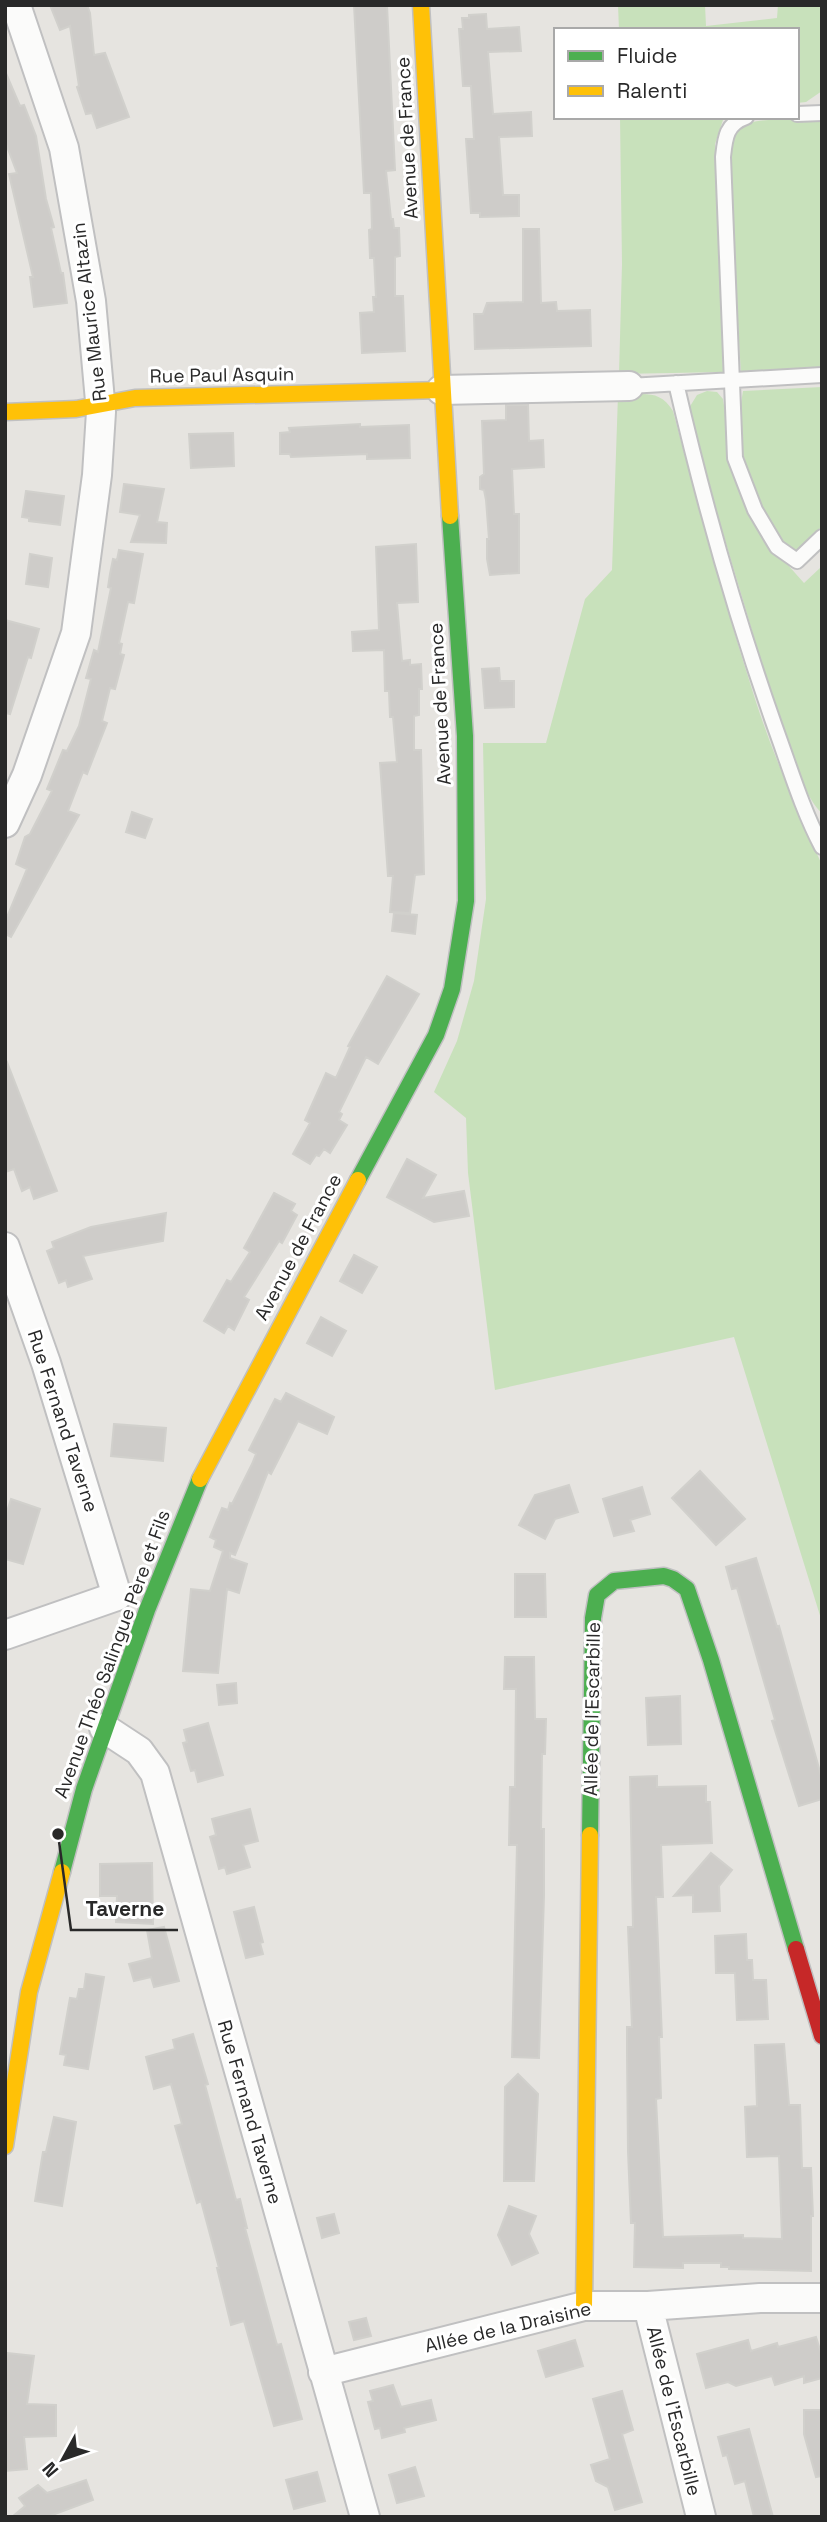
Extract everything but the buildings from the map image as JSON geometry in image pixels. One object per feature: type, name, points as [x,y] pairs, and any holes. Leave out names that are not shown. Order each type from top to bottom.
[{"type":"street","name":"Rue Maurice Altazin","points":[[5,823],[27,775],[76,633],[97,475],[100,404],[91,301],[64,148],[16,5]]},
{"type":"street","name":"Avenue de France","points":[[264,1355],[436,1035],[452,989],[466,901],[465,736],[441,390],[421,5]]},
{"type":"street","points":[[441,390],[629,386]]},
{"type":"street","name":"Rue Paul Asquin","points":[[5,412],[76,410],[135,398],[441,390]]},
{"type":"street","name":"Rue Fernand Taverne","points":[[5,1247],[46,1363],[117,1596]]},
{"type":"street","name":"Avenue Théo Salingue Père et Fils","points":[[5,2146],[29,1992],[71,1834],[104,1728],[146,1610],[193,1493],[264,1355]]},
{"type":"street","name":"Allée de l'Escarbille","points":[[584,2306],[593,1618],[597,1595],[614,1581],[664,1577],[673,1579],[687,1589],[704,1638],[822,2036]]},
{"type":"street","points":[[5,1635],[117,1596],[146,1610]]},
{"type":"street","name":"Rue Fernand Taverne","points":[[104,1728],[139,1751],[155,1773],[365,2517]]},
{"type":"street","name":"Allée de la Draisine","points":[[323,2372],[584,2306],[648,2306],[760,2298],[822,2298]]},
{"type":"street","name":"Allée de l'Escarbille","points":[[648,2306],[701,2517]]},
{"type":"lane","points":[[799,114],[822,113]]},
{"type":"lane","points":[[740,119],[735,121],[726,133],[723,157],[735,458],[755,510],[777,547],[797,561],[822,537]]},
{"type":"lane","points":[[629,386],[822,375]]},
{"type":"lane","points":[[676,383],[717,549],[749,655],[822,847]]},
{"type":"green space","points":[[618,5],[705,5],[706,26],[777,18],[778,5],[821,5],[822,91],[806,102],[799,103],[799,28],[619,28]]},
{"type":"green space","points":[[620,119],[724,119],[715,144],[723,372],[619,374],[622,264]]},
{"type":"green space","points":[[822,120],[822,370],[741,374],[729,137],[736,128],[758,121]]},
{"type":"green space","points":[[822,387],[822,526],[798,552],[779,539],[759,502],[743,454],[739,415],[743,391]]},
{"type":"green space","points":[[707,391],[717,392],[723,399],[732,458],[779,555],[804,583],[822,569],[822,813],[801,780],[780,725],[703,462],[689,408],[697,395]]},
{"type":"green space","points":[[618,395],[656,396],[673,411],[756,702],[822,865],[822,1622],[734,1337],[495,1390],[468,1173],[466,1118],[434,1092],[457,1041],[474,981],[486,899],[483,743],[546,743],[585,599],[612,570]]},
{"type":"traffic: fast","points":[[358,1180],[436,1035],[452,989],[466,901],[465,736],[450,516]]},
{"type":"traffic: fast","points":[[62,1872],[84,1789],[147,1610],[200,1479]]},
{"type":"traffic: fast","points":[[590,1835],[593,1618],[597,1595],[614,1581],[664,1576],[687,1589],[711,1660],[796,1949]]},
{"type":"traffic: slow","points":[[421,5],[450,516]]},
{"type":"traffic: slow","points":[[5,412],[76,409],[135,398],[441,390]]},
{"type":"traffic: slow","points":[[200,1479],[358,1180]]},
{"type":"traffic: slow","points":[[584,2306],[590,1835]]},
{"type":"traffic: slow","points":[[5,2146],[29,1992],[62,1872]]},
{"type":"traffic: jam","points":[[796,1949],[822,2036]]},
{"type":"place","name":"Taverne","points":[[58,1834]]}]
